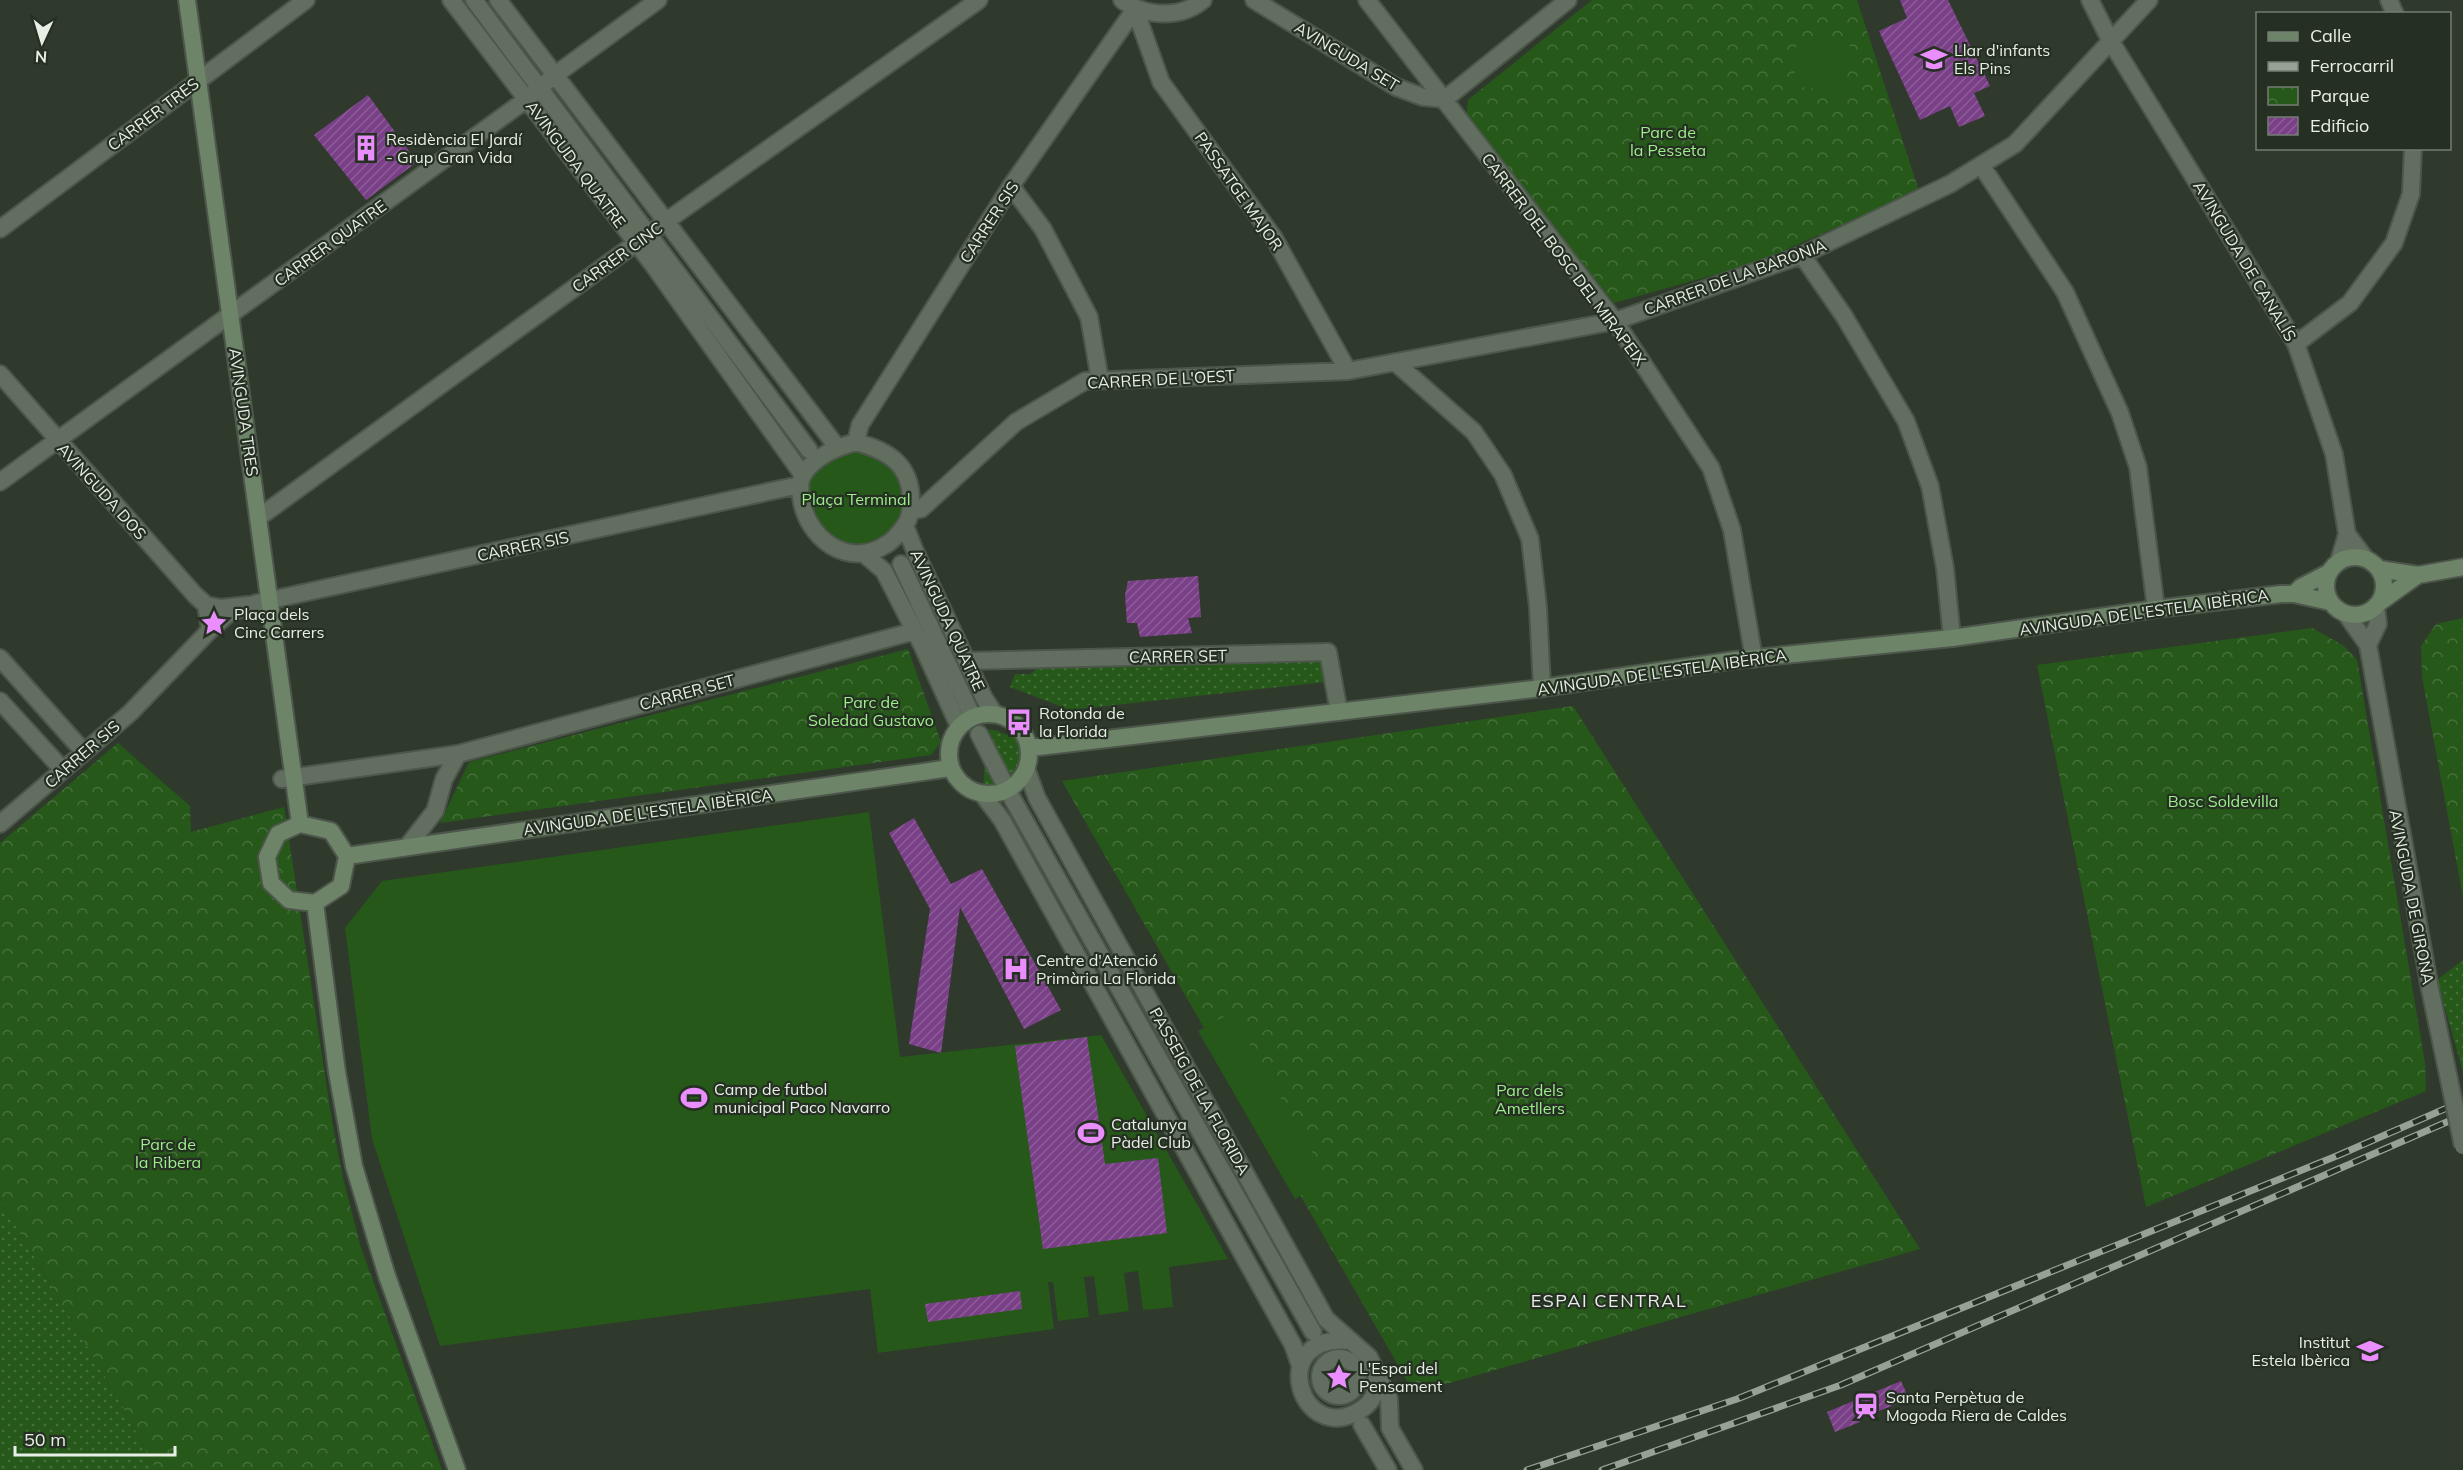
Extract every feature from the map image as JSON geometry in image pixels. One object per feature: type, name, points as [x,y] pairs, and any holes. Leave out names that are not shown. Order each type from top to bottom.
[{"type":"main road","name":"AVINGUDA TRES","points":[[187,0],[271,600],[288,778],[300,824]]},
{"type":"main road","points":[[2418,575],[2365,614],[2356,616],[2337,610],[2326,593],[2328,573],[2339,561],[2356,556],[2365,558],[2379,569],[2418,575],[2463,567]]},
{"type":"main road","points":[[2378,604],[2384,586],[2379,569]]},
{"type":"main road","name":"AVINGUDA DE L'ESTELA IBÈRICA","points":[[2294,594],[2301,587],[2328,573]]},
{"type":"main road","name":"AVINGUDA DE L'ESTELA IBÈRICA","points":[[1030,748],[1542,688],[1754,659],[1952,638],[2156,609],[2294,594],[2330,602]]},
{"type":"main road","points":[[994,714],[1011,719],[1022,729],[1030,748],[1027,771],[1019,783],[1008,791],[983,795],[958,782],[950,768],[948,750],[959,726],[973,718],[994,714]]},
{"type":"main road","name":"AVINGUDA DE L'ESTELA IBÈRICA","points":[[346,856],[950,768]]},
{"type":"main road","points":[[300,824],[331,831],[346,856],[341,886],[315,903],[290,900],[271,883],[267,857],[278,834],[300,824]]},
{"type":"main road","points":[[315,903],[337,1072],[354,1166],[387,1276],[457,1470]]},
{"type":"street","name":"CARRER TRES","points":[[0,229],[306,0]]},
{"type":"street","name":"AVINGUDA QUATRE","points":[[451,0],[526,99],[642,240],[809,450]]},
{"type":"street","name":"AVINGUDA QUATRE","points":[[474,0],[540,88],[801,481]]},
{"type":"street","points":[[498,0],[837,447]]},
{"type":"street","name":"CARRER QUATRE","points":[[0,482],[526,99],[555,75],[658,0]]},
{"type":"street","name":"CARRER CINC","points":[[258,519],[665,222],[979,0]]},
{"type":"street","points":[[1129,5],[1171,14],[1203,0]]},
{"type":"street","name":"AVINGUDA SET","points":[[1254,0],[1396,87],[1423,97],[1445,99]]},
{"type":"street","name":"CARRER DEL BOSC DEL MIRAPEIX","points":[[1367,0],[1615,321],[1712,468],[1732,530],[1754,659]]},
{"type":"street","points":[[1445,99],[1568,0]]},
{"type":"street","name":"AVINGUDA DE CANALÍS","points":[[2090,0],[2110,39],[2296,344],[2334,454],[2347,534],[2339,561]]},
{"type":"street","name":"CARRER DE LA BARONIA","points":[[1348,371],[1615,321],[1802,255],[1950,184],[2015,144],[2110,39],[2149,0]]},
{"type":"street","name":"CARRER SIS","points":[[856,442],[860,425],[1129,5]]},
{"type":"street","name":"PASSATGE MAJOR","points":[[1129,5],[1161,82],[1274,238],[1348,371]]},
{"type":"street","points":[[2296,344],[2350,303],[2394,243],[2411,194],[2413,150]]},
{"type":"street","points":[[1981,165],[2065,292],[2120,413],[2138,467],[2156,609]]},
{"type":"street","points":[[1011,186],[1044,229],[1089,317],[1100,380]]},
{"type":"street","points":[[1802,255],[1844,316],[1906,421],[1930,486],[1945,568],[1952,638]]},
{"type":"street","points":[[1395,362],[1474,432],[1503,475],[1530,539],[1538,607],[1542,688]]},
{"type":"street","name":"CARRER DE L'OEST","points":[[908,518],[921,510],[1016,422],[1085,381],[1348,371]]},
{"type":"street","name":"AVINGUDA DOS","points":[[0,374],[206,605]]},
{"type":"street","points":[[856,442],[878,448],[901,465],[912,488],[908,518],[887,544],[863,553],[840,550],[823,542],[809,525],[802,507],[801,481],[837,447],[856,442]]},
{"type":"street","name":"CARRER SIS","points":[[0,824],[130,713],[210,630],[230,613],[248,605],[779,490],[801,481]]},
{"type":"street","name":"AVINGUDA QUATRE","points":[[908,518],[915,551],[984,698],[994,714]]},
{"type":"street","name":"AVINGUDA DE CANALÍS","points":[[2347,534],[2365,558]]},
{"type":"street","name":"AVINGUDA QUATRE","points":[[863,553],[884,571],[959,726]]},
{"type":"street","name":"AVINGUDA QUATRE","points":[[901,564],[969,709]]},
{"type":"street","points":[[2368,645],[2379,624],[2378,604]]},
{"type":"street","points":[[210,630],[206,605],[221,608],[248,605]]},
{"type":"street","name":"AVINGUDA DE GIRONA","points":[[2346,614],[2368,645],[2430,989],[2463,1146]]},
{"type":"street","name":"CARRER SET","points":[[288,778],[458,754],[915,631]]},
{"type":"street","name":"CARRER SET","points":[[967,661],[1328,652],[1339,712]]},
{"type":"street","points":[[0,658],[84,752]]},
{"type":"street","points":[[0,701],[63,770]]},
{"type":"street","points":[[979,734],[1002,779]]},
{"type":"street","points":[[407,847],[435,811],[444,779],[458,754]]},
{"type":"street","name":"PASSEIG DE LA FLORIDA","points":[[1027,771],[1037,798],[1326,1319],[1348,1341],[1362,1348],[1375,1368],[1389,1399],[1390,1428]]},
{"type":"street","points":[[983,795],[1002,820],[1288,1336],[1300,1365]]},
{"type":"street","name":"PASSEIG DE LA FLORIDA","points":[[1012,798],[1313,1332]]},
{"type":"street","points":[[1348,1341],[1332,1339],[1319,1343],[1307,1352],[1300,1365],[1298,1379],[1303,1397],[1312,1409],[1328,1417],[1343,1418],[1367,1406],[1376,1391],[1378,1381],[1375,1368]]},
{"type":"street","points":[[1327,1358],[1350,1360],[1356,1367],[1359,1374],[1358,1383],[1349,1398],[1332,1395],[1322,1385],[1321,1371],[1327,1358]]},
{"type":"street","name":"PASSEIG DE LA FLORIDA","points":[[1367,1406],[1390,1428],[1414,1470]]},
{"type":"street","points":[[1362,1425],[1388,1470]]},
{"type":"green space","name":"Parc de la Pesseta","points":[[1592,0],[1857,0],[1919,191],[1753,264],[1614,303],[1466,119],[1468,100]]},
{"type":"green space","points":[[1797,37],[1850,44],[1844,93],[1794,86]]},
{"type":"green space","name":"Plaça Terminal","points":[[856,442],[901,465],[905,526],[863,553],[809,525],[803,475]]},
{"type":"green space","points":[[2463,618],[2463,897],[2422,677],[2421,646],[2436,624]]},
{"type":"green space","name":"Bosc Soldevilla","points":[[2312,628],[2344,646],[2357,660],[2425,1063],[2426,1091],[2146,1207],[2037,665]]},
{"type":"green space","name":"Parc de Soledad Gustavo","points":[[908,649],[941,742],[931,755],[440,823],[469,762]]},
{"type":"green space","points":[[1322,660],[1325,682],[1070,710],[1010,687],[1015,674],[1031,674],[1039,666]]},
{"type":"green space","name":"Parc dels Ametllers","points":[[1573,706],[1920,1249],[1414,1393],[1062,781]]},
{"type":"green space","points":[[986,729],[1006,735],[1022,729],[1028,746],[1029,764],[1023,780],[1017,786],[1007,791],[983,795]]},
{"type":"green space","name":"Parc de la Ribera","points":[[118,743],[190,806],[191,832],[284,807],[332,1121],[343,1178],[361,1248],[442,1470],[156,1470],[124,1409],[0,1199],[0,843]]},
{"type":"green space","name":"Camp de futbol municipal Paco Navarro","points":[[869,812],[900,1057],[1101,1035],[1228,1259],[1169,1267],[1173,1307],[1143,1310],[1138,1271],[1124,1273],[1129,1311],[1099,1315],[1094,1276],[1084,1277],[1089,1317],[1058,1321],[1053,1282],[1048,1282],[1054,1329],[878,1353],[870,1289],[440,1346],[372,1139],[345,928],[382,881]]},
{"type":"green space","points":[[2463,960],[2463,1072],[2437,980]]},
{"type":"green space","points":[[1231,1013],[1328,1179],[1295,1199],[1198,1031]]},
{"type":"green space","points":[[0,1199],[124,1409],[156,1470],[0,1470]]},
{"type":"building","name":"Llar d'infants Els Pins","points":[[1900,0],[1948,0],[1990,86],[1974,93],[1985,116],[1959,127],[1950,106],[1920,120],[1879,31],[1907,18]]},
{"type":"building","name":"Residència El Jardí - Grup Gran Vida","points":[[368,95],[417,162],[366,200],[314,135]]},
{"type":"building","points":[[1198,576],[1201,617],[1188,618],[1192,633],[1140,637],[1137,623],[1127,623],[1125,595],[1128,581]]},
{"type":"building","name":"Centre d'Atenció Primària La Florida","points":[[914,818],[951,884],[982,869],[1061,1010],[1024,1029],[960,907],[941,1053],[909,1044],[930,909],[889,833]]},
{"type":"building","points":[[1087,1037],[1105,1164],[1158,1158],[1167,1233],[1043,1249],[1015,1046]]},
{"type":"building","points":[[1020,1291],[1022,1309],[928,1322],[925,1304]]},
{"type":"building","name":"Santa Perpètua de Mogoda Riera de Caldes","points":[[1901,1381],[1909,1399],[1859,1419],[1860,1422],[1835,1432],[1827,1412]]},
{"type":"railway","points":[[1527,1470],[1737,1399],[2339,1155],[2463,1101]]},
{"type":"railway","points":[[1602,1470],[1841,1385],[2463,1115]]},
{"type":"place","name":"Llar d'infants Els Pins","points":[[1934,59]]},
{"type":"place","name":"Residència El Jardí - Grup Gran Vida","points":[[366,148]]},
{"type":"place","name":"Plaça dels Cinc Carrers","points":[[214,623]]},
{"type":"place","name":"Rotonda de la Florida","points":[[1019,722]]},
{"type":"place","name":"Centre d'Atenció Primària La Florida","points":[[1016,969]]},
{"type":"place","name":"Camp de futbol municipal Paco Navarro","points":[[694,1098]]},
{"type":"place","name":"Catalunya Pàdel Club","points":[[1091,1133]]},
{"type":"place","name":"Institut Estela Ibèrica","points":[[2370,1351]]},
{"type":"place","name":"L'Espai del Pensament","points":[[1339,1377]]},
{"type":"place","name":"Santa Perpètua de Mogoda Riera de Caldes","points":[[1866,1406]]},
{"type":"district","name":"ESPAI CENTRAL","points":[[1609,1301]]}]
